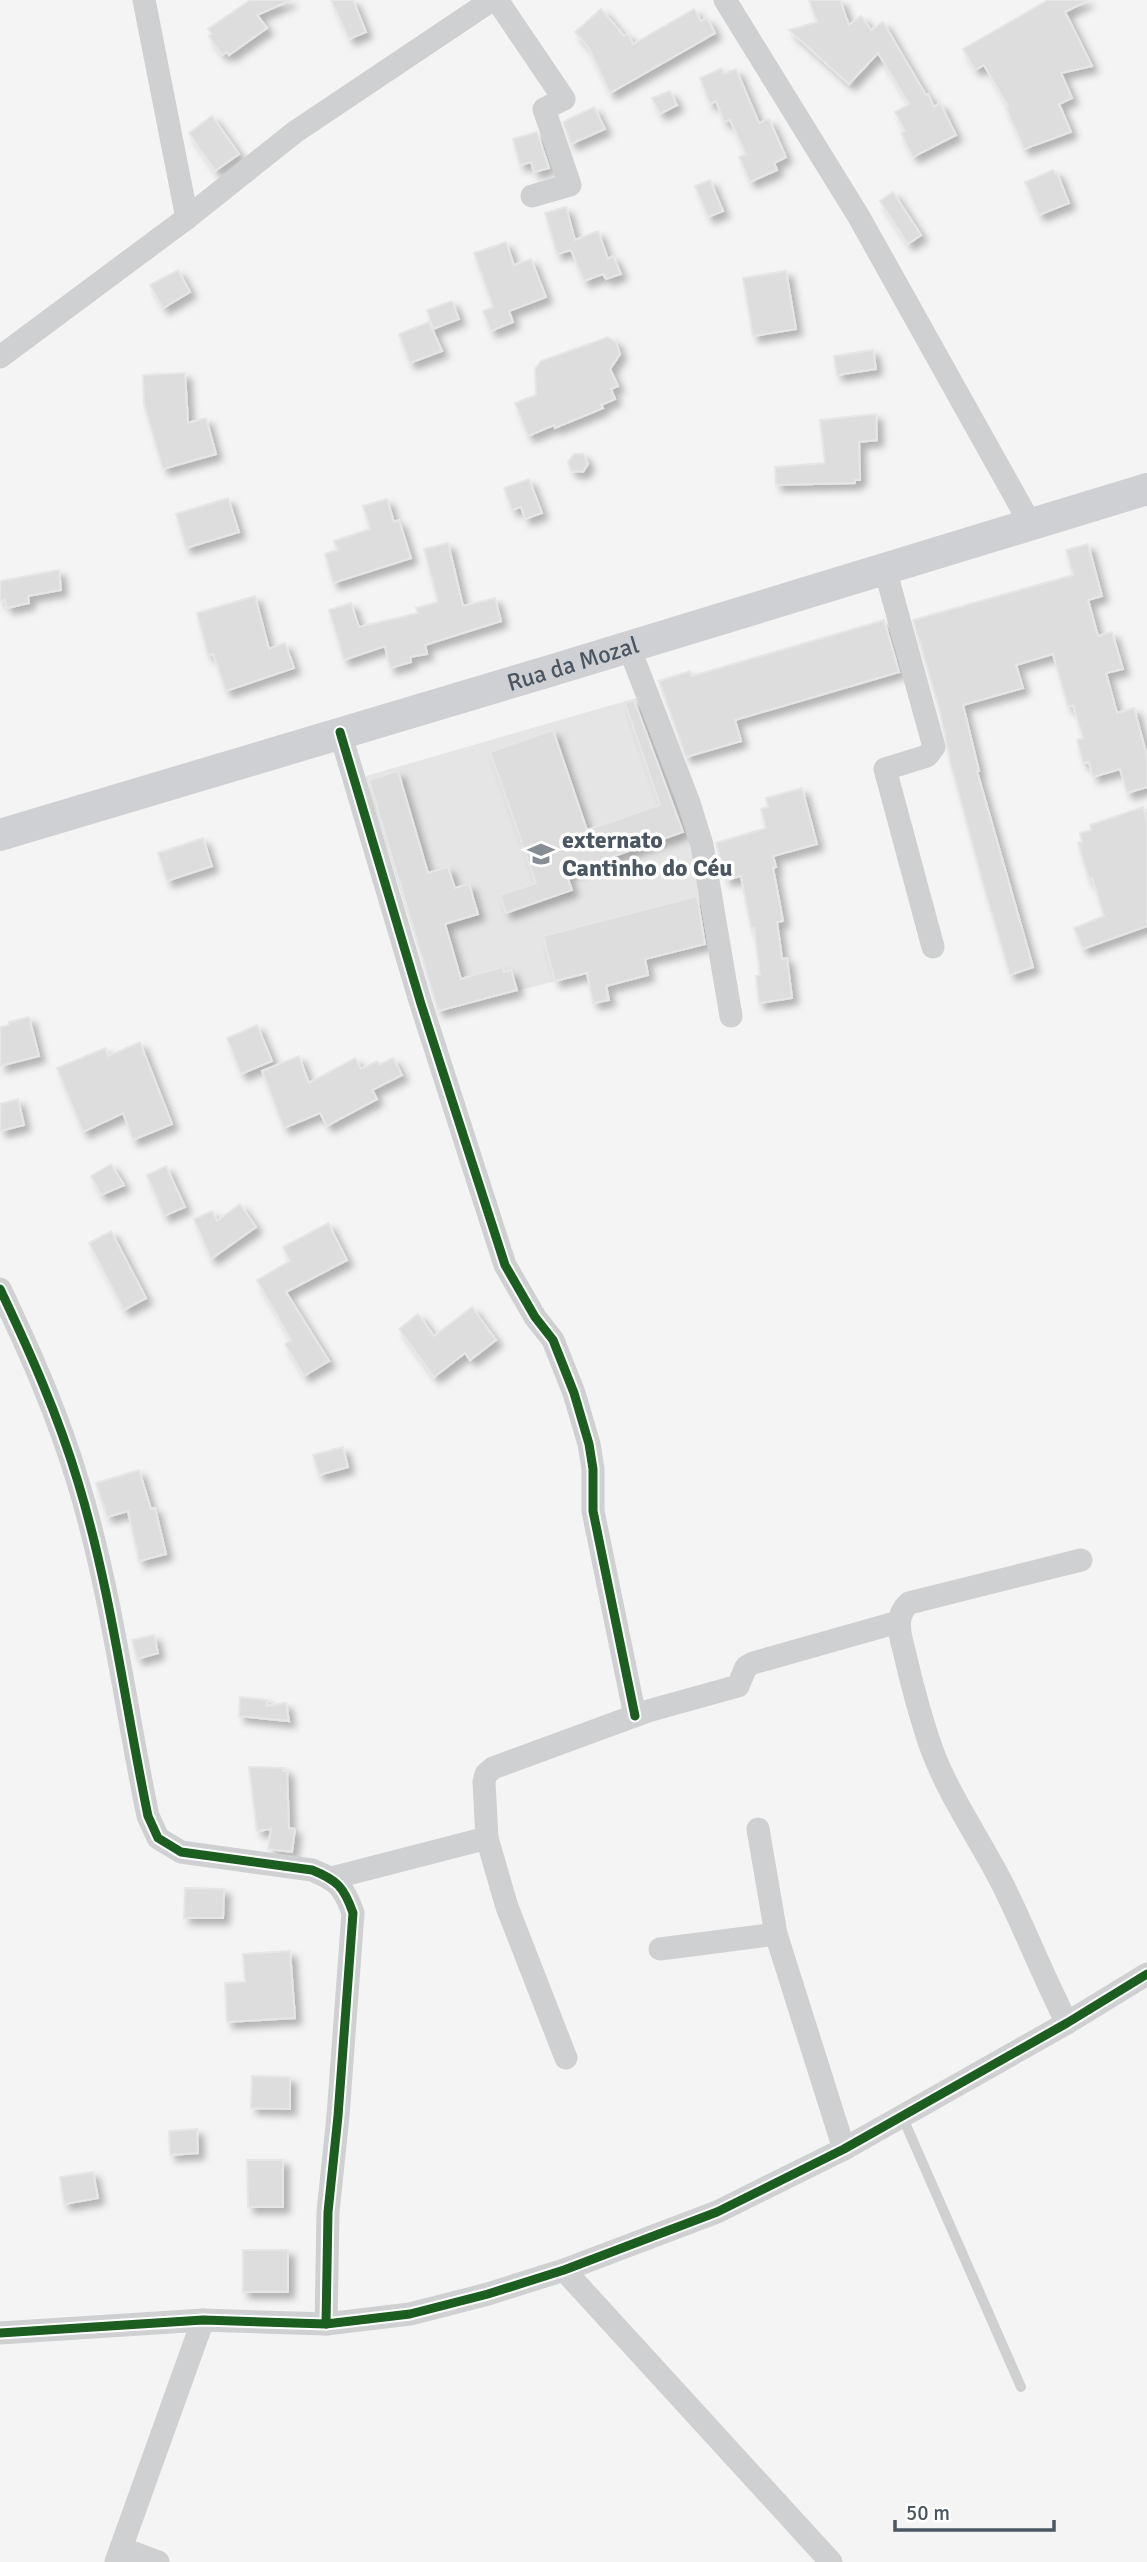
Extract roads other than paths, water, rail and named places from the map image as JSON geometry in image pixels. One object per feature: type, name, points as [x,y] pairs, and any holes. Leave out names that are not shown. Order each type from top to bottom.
[{"type":"main road","name":"Rua da Mozal","points":[[0,835],[1147,489]]},
{"type":"street","points":[[144,0],[187,218]]},
{"type":"street","points":[[0,357],[187,218],[295,132],[495,0],[564,99],[544,109],[570,185],[532,196]]},
{"type":"street","points":[[725,0],[859,217],[1030,523]]},
{"type":"street","points":[[885,569],[934,747],[927,756],[885,769],[933,947]]},
{"type":"street","points":[[629,647],[689,803],[702,845],[731,1016]]},
{"type":"street","points":[[341,732],[421,1004],[505,1265],[535,1317],[553,1340],[574,1393],[589,1444],[593,1469],[593,1511],[635,1716]]},
{"type":"street","points":[[0,1289],[37,1366],[78,1482],[103,1580],[148,1816],[158,1838],[181,1852],[312,1870],[332,1878],[346,1893],[353,1913],[328,2213],[326,2324]]},
{"type":"street","points":[[1067,2023],[1005,1889],[933,1752],[915,1696],[898,1622],[903,1609],[909,1603],[1081,1560]]},
{"type":"street","points":[[566,2058],[508,1907],[487,1838],[484,1782],[486,1774],[493,1768],[635,1716],[738,1686],[746,1667],[753,1663],[898,1622]]},
{"type":"street","points":[[758,1829],[776,1934],[844,2148]]},
{"type":"street","points":[[332,1878],[487,1838]]},
{"type":"street","points":[[660,1949],[776,1934]]},
{"type":"street","points":[[0,2333],[203,2319],[326,2324],[410,2314],[488,2294],[564,2270],[718,2212],[902,2116],[1067,2023],[1147,1974]]},
{"type":"street","points":[[564,2270],[831,2562]]},
{"type":"street","points":[[158,2562],[119,2555],[203,2319]]},
{"type":"lane","points":[[902,2116],[1021,2387]]},
{"type":"place","name":"externato Cantinho do Céu","points":[[541,854]]}]
